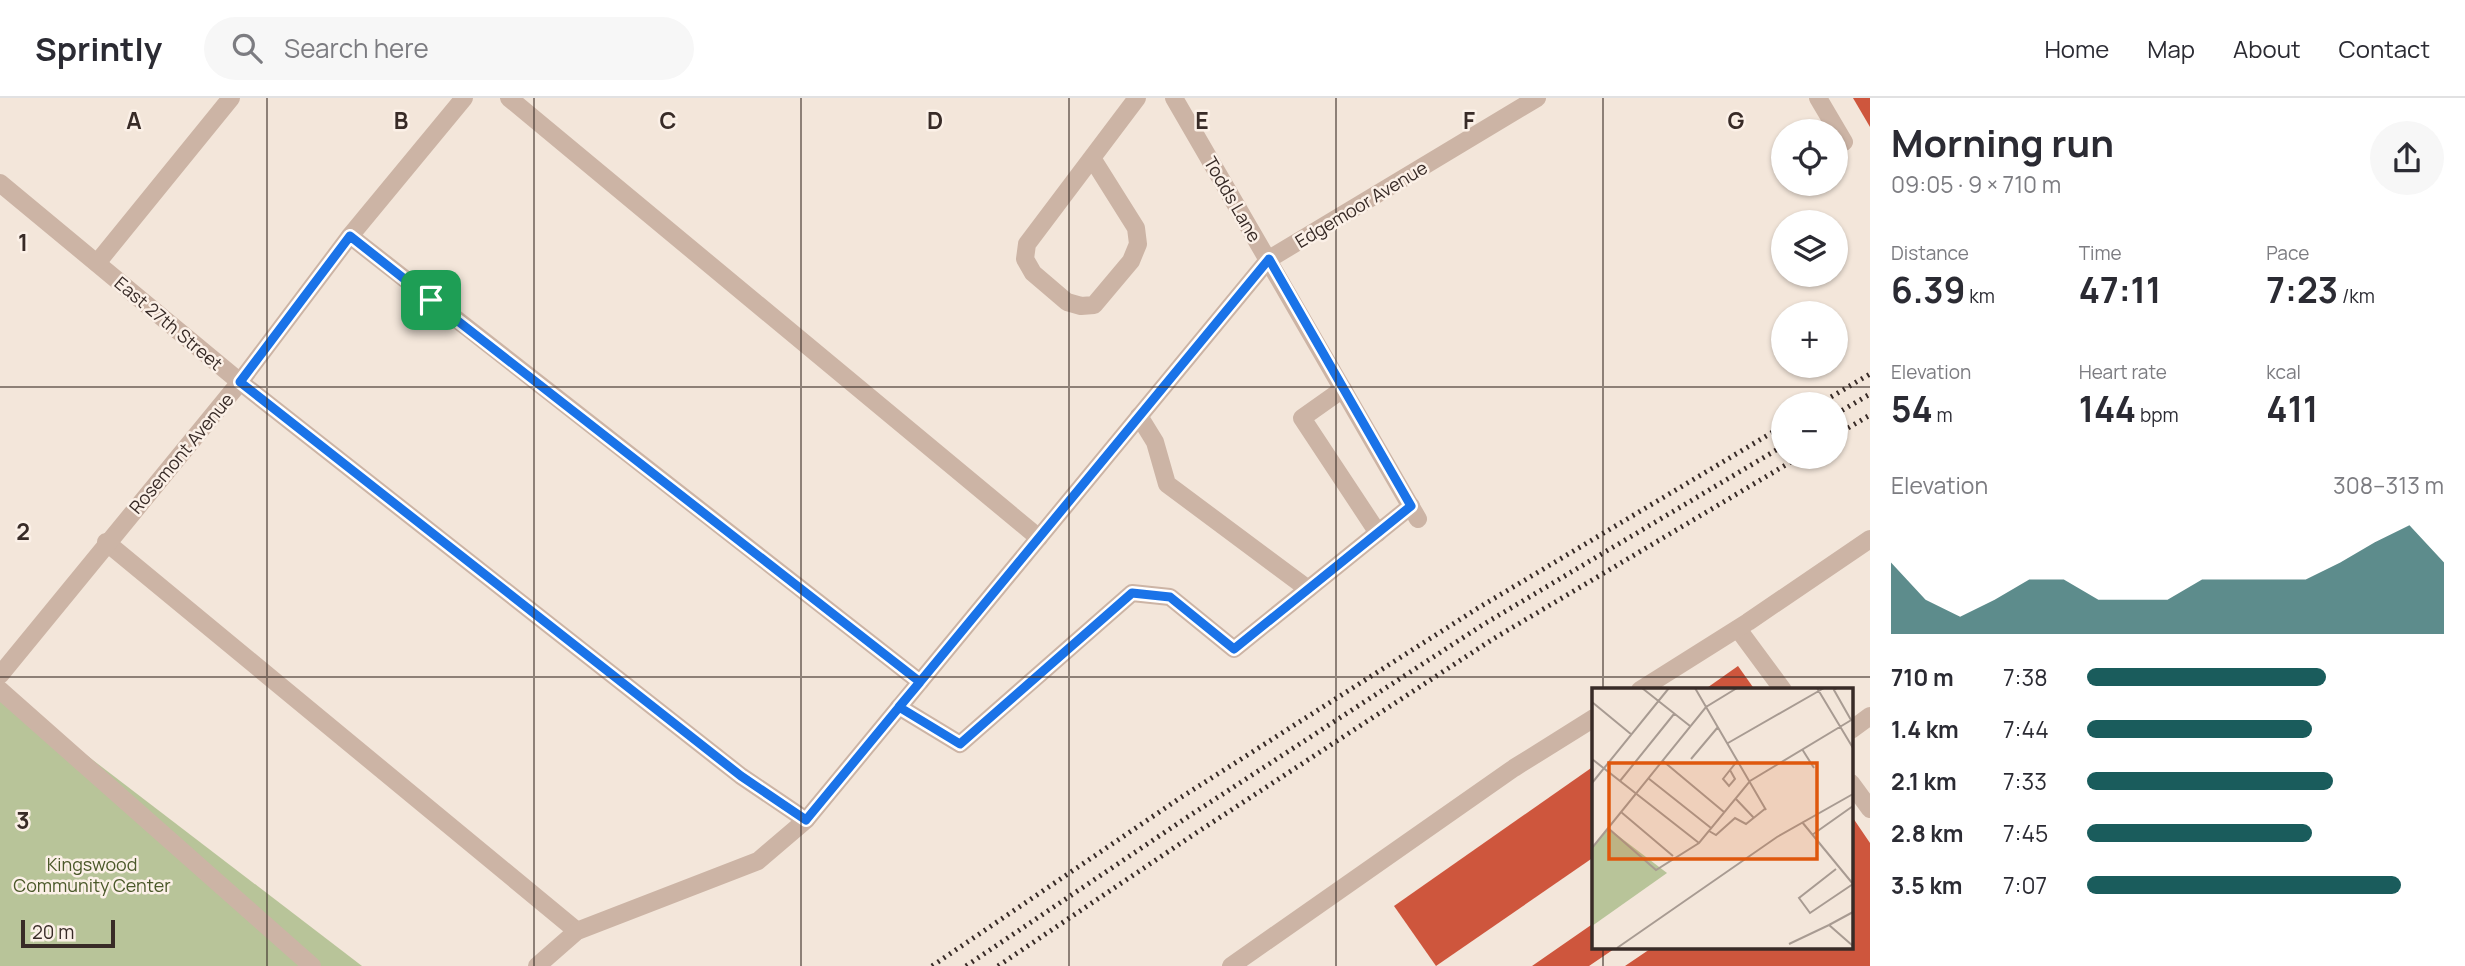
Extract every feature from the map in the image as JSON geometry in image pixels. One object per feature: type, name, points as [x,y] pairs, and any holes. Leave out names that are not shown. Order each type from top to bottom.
[{"type":"street","points":[[97,263],[231,98]]},
{"type":"street","name":"Rosemont Avenue","points":[[0,675],[106,542],[240,382],[350,236],[464,98]]},
{"type":"street","points":[[509,98],[1039,538]]},
{"type":"street","points":[[1092,158],[1136,228],[1138,244],[1131,261],[1094,305],[1081,306],[1067,302],[1033,273],[1025,259],[1027,244],[1137,98]]},
{"type":"street","name":"Todds Lane","points":[[1174,98],[1414,512],[1378,533]]},
{"type":"street","name":"Edgemoor Avenue","points":[[577,931],[758,861],[806,820],[1269,259],[1537,98]]},
{"type":"street","points":[[1818,98],[1830,119]]},
{"type":"street","name":"East 27th Street","points":[[0,183],[240,382],[741,776],[806,820]]},
{"type":"street","points":[[350,236],[920,682]]},
{"type":"street","points":[[899,707],[960,744],[1132,593],[1170,597],[1234,649],[1378,533],[1302,418],[1343,388]]},
{"type":"street","points":[[1139,416],[1155,442],[1167,484],[1308,589]]},
{"type":"street","points":[[1643,688],[1738,629],[1870,539]]},
{"type":"street","points":[[106,542],[577,931],[537,966]]},
{"type":"street","points":[[1738,629],[1782,688]]},
{"type":"street","points":[[0,690],[312,966]]},
{"type":"street","points":[[1853,729],[1870,716]]},
{"type":"street","points":[[1231,966],[1514,768],[1592,720]]},
{"type":"street","points":[[1853,786],[1870,809]]},
{"type":"green space","name":"Kingswood Community Center","points":[[0,689],[362,966],[0,966]]},
{"type":"building","points":[[1853,98],[1870,98],[1870,127]]},
{"type":"building","points":[[1738,666],[1754,688],[1707,688]]},
{"type":"building","points":[[1592,767],[1592,858],[1436,966],[1394,906]]},
{"type":"building","points":[[1853,818],[1870,843],[1870,966],[1625,966],[1652,948],[1853,948]]},
{"type":"building","points":[[1592,924],[1592,948],[1616,948],[1589,966],[1532,966]]},
{"type":"railway","points":[[1839,392],[1870,374]]},
{"type":"railway","points":[[1848,407],[1870,394]]},
{"type":"railway","points":[[1848,428],[1870,415]]},
{"type":"railway","points":[[932,966],[1180,798],[1478,608],[1771,433]]},
{"type":"railway","points":[[966,966],[1186,818],[1484,624],[1771,453]]},
{"type":"railway","points":[[998,966],[1493,639],[1779,469]]},
{"type":"route","points":[[431,300],[350,236],[240,382],[741,776],[806,820],[920,682],[1089,477],[1139,416],[1269,259],[1411,506],[1234,649],[1170,597],[1132,593],[960,744],[899,707],[920,682],[431,300]]}]
